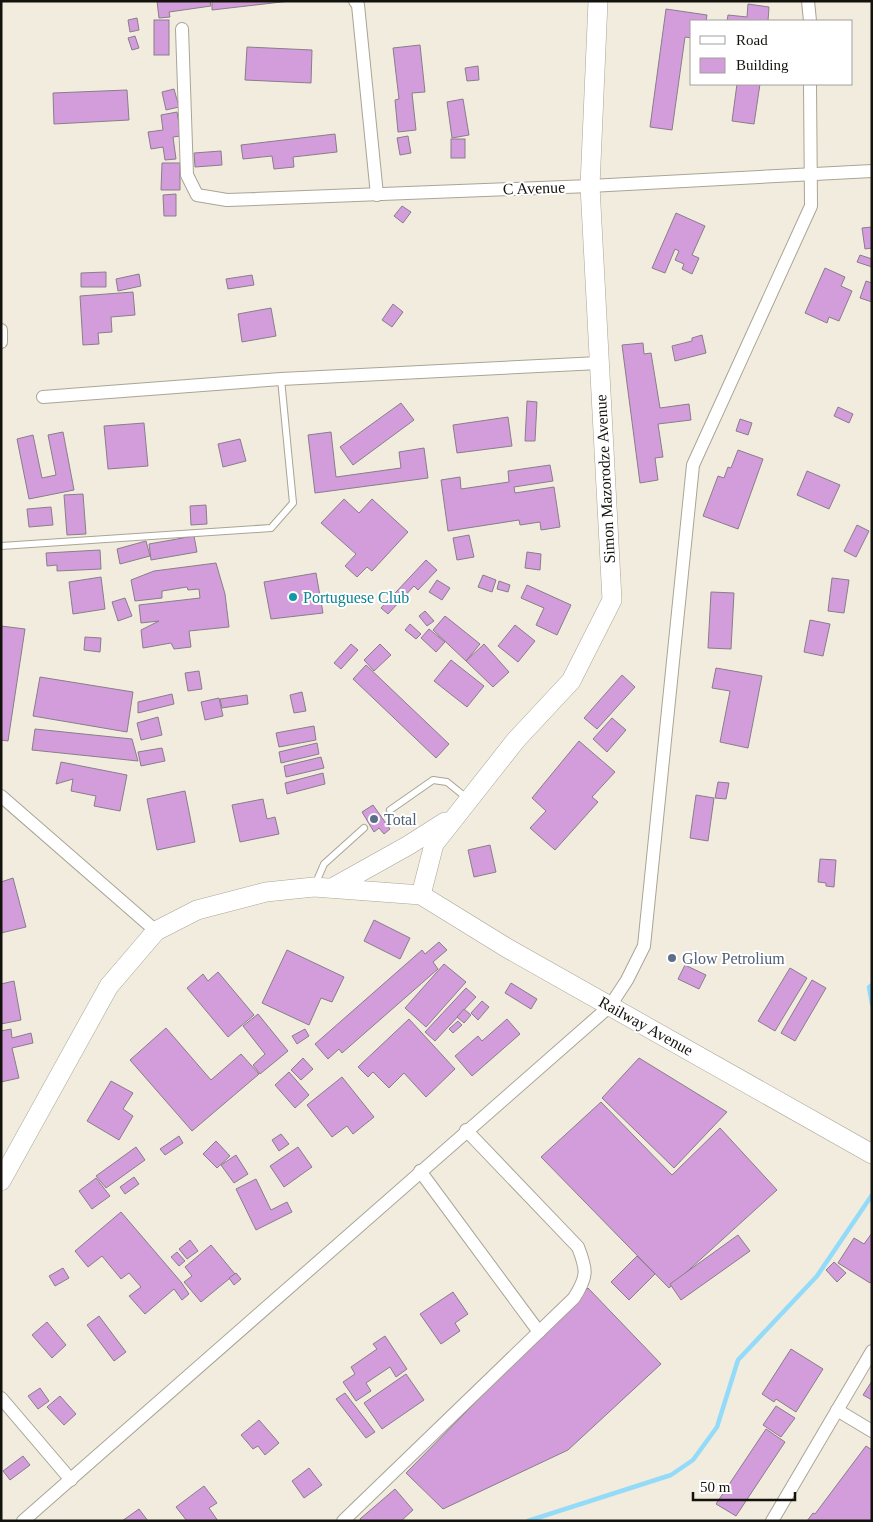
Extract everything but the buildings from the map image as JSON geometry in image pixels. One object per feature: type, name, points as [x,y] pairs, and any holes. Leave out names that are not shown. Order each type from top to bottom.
[{"type":"main road","name":"Simon Mazorodze Avenue","points":[[421,896],[434,844],[516,740],[571,681],[612,600],[590,186],[598,1]]},
{"type":"main road","points":[[323,887],[409,845],[463,807]]},
{"type":"main road","points":[[1,1181],[109,986],[156,931],[197,910],[266,892],[323,887],[421,896]]},
{"type":"main road","name":"Railway Avenue","points":[[421,896],[507,948],[864,1150]]},
{"type":"street","points":[[355,1],[358,5],[377,195]]},
{"type":"street","points":[[808,1],[810,20]]},
{"type":"street","name":"C Avenue","points":[[182,29],[187,174],[198,194],[227,200],[590,186],[872,171]]},
{"type":"street","points":[[23,1521],[466,1130],[610,1006],[627,980],[644,946],[693,465],[811,206],[810,85]]},
{"type":"street","points":[[1,330],[1,342]]},
{"type":"street","points":[[43,398],[282,379],[599,364]]},
{"type":"street","points":[[1,796],[156,931]]},
{"type":"street","points":[[343,1521],[574,1298],[583,1284],[586,1269],[578,1247],[565,1231],[466,1130]]},
{"type":"street","points":[[420,1171],[539,1332]]},
{"type":"street","points":[[772,1521],[872,1351]]},
{"type":"street","points":[[1,1398],[71,1480]]},
{"type":"street","points":[[837,1410],[872,1431]]},
{"type":"lane","points":[[1,546],[271,528],[293,503],[282,379]]},
{"type":"lane","points":[[390,810],[433,780],[446,782],[463,807]]},
{"type":"lane","points":[[323,887],[324,864],[364,828]]},
{"type":"waterway","points":[[872,985],[869,987],[872,1004]]},
{"type":"waterway","points":[[528,1521],[671,1475],[693,1460],[717,1427],[738,1360],[817,1276],[872,1195]]},
{"type":"place","name":"Portuguese Club","points":[[293,597]]},
{"type":"place","name":"Total","points":[[374,819]]},
{"type":"place","name":"Glow Petrolium","points":[[672,958]]}]
